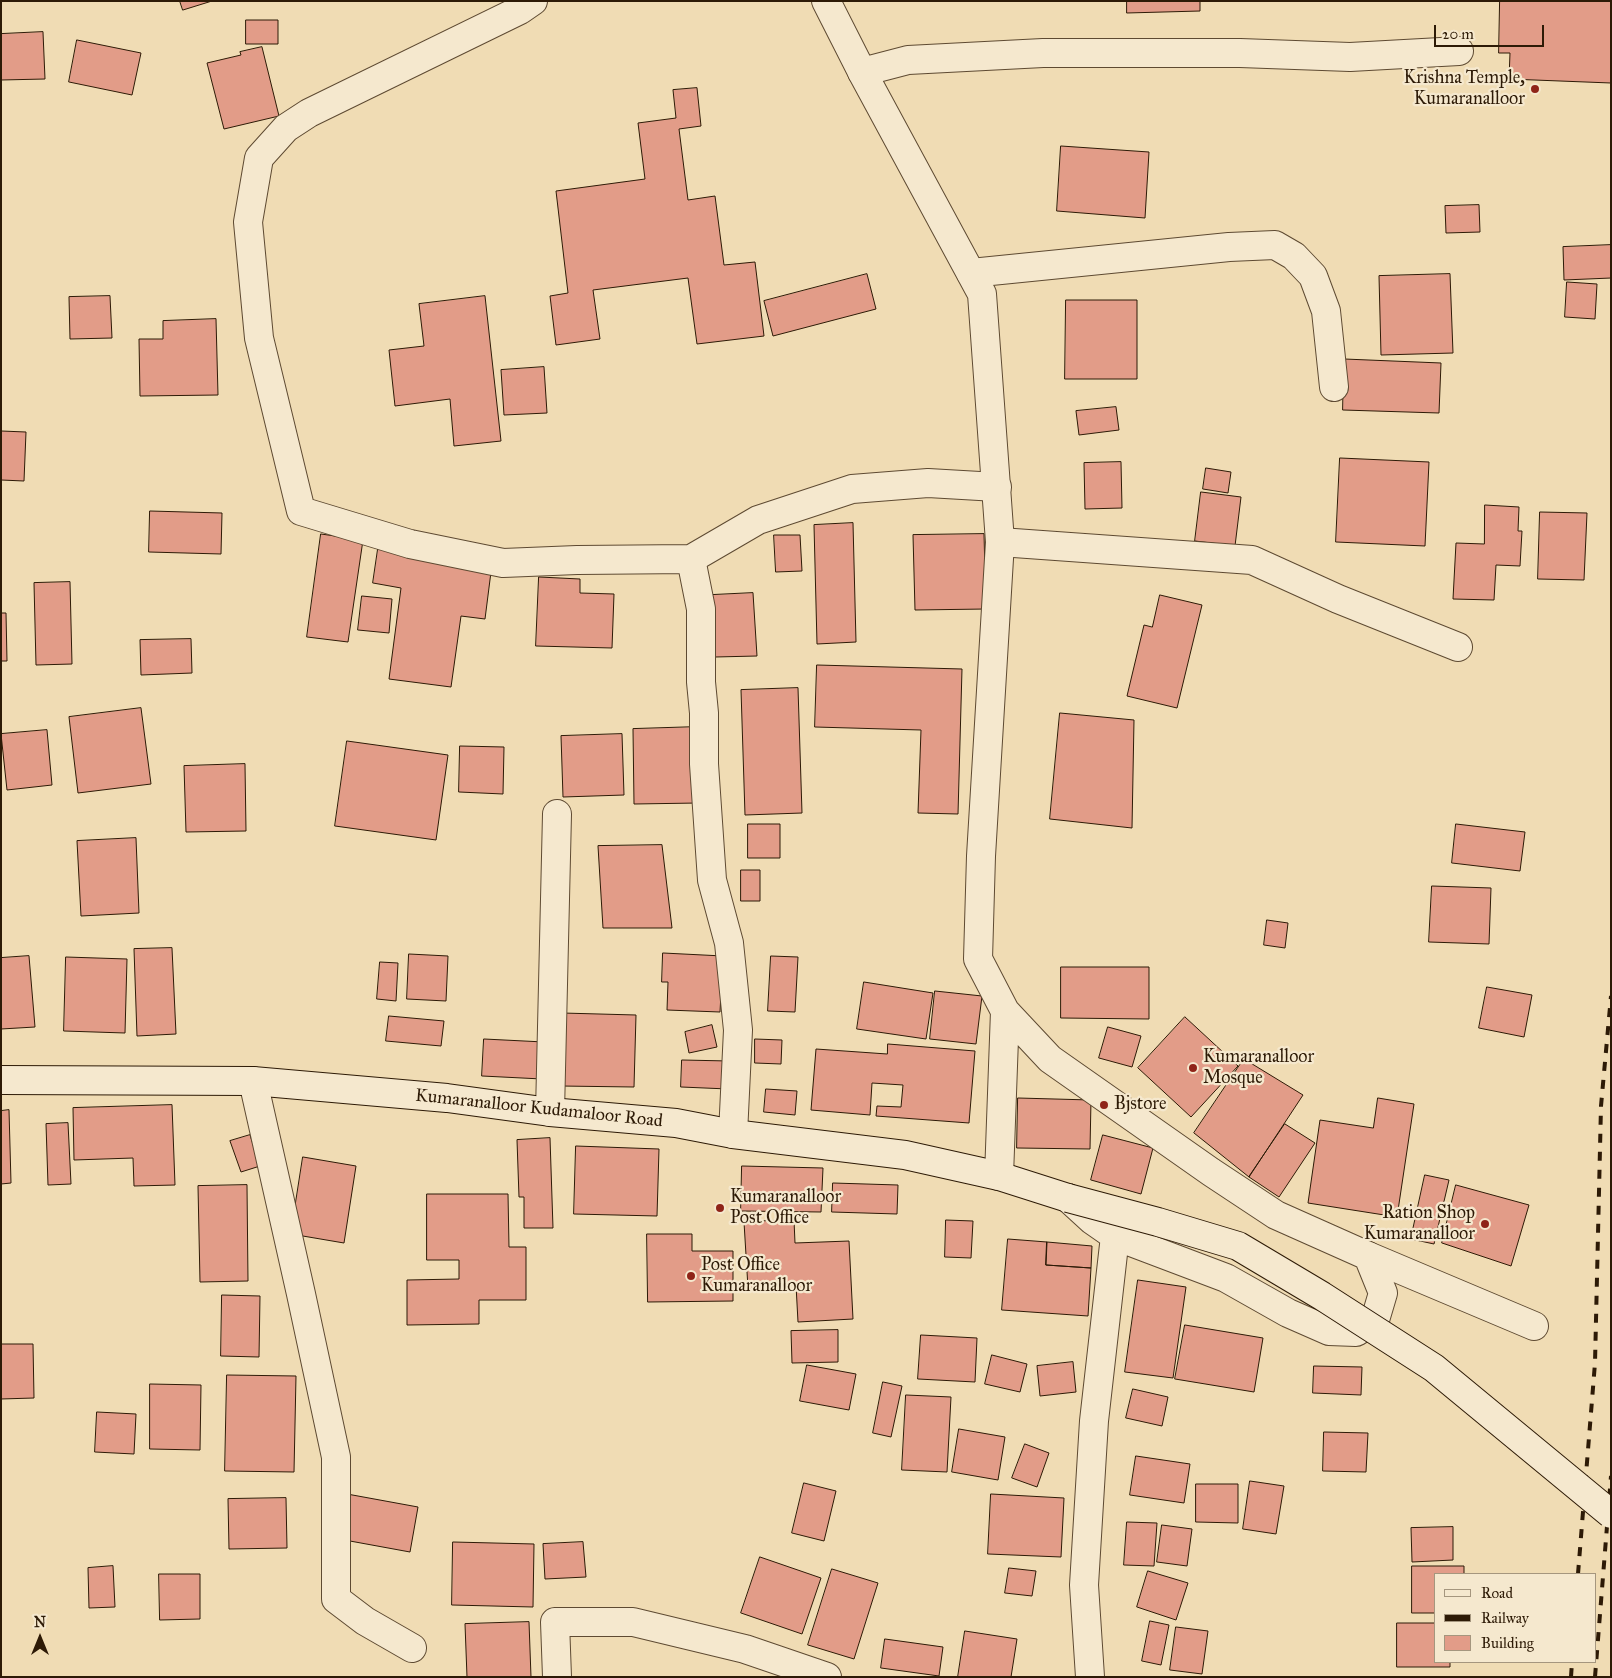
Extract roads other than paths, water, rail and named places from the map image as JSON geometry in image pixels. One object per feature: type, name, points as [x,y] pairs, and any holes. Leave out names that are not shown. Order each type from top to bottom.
[{"type":"street","points":[[533,1],[520,10],[309,113],[286,128],[259,158],[248,222],[259,338],[301,511],[410,544],[503,563],[691,559],[758,520],[852,489],[928,483],[997,487]]},
{"type":"street","points":[[826,1],[862,72],[982,294],[1000,542],[982,846],[978,959],[1005,1012],[1050,1060],[1276,1216],[1534,1326]]},
{"type":"street","points":[[862,72],[908,60],[1043,53],[1240,53],[1350,57],[1460,51]]},
{"type":"street","points":[[971,273],[1229,247],[1274,245],[1294,256],[1313,276],[1326,311],[1334,387]]},
{"type":"street","points":[[1000,542],[1252,560],[1338,599],[1458,647]]},
{"type":"street","points":[[691,559],[701,609],[704,764],[712,880],[729,944],[738,1030],[733,1134]]},
{"type":"street","points":[[550,1112],[558,814]]},
{"type":"street","points":[[998,1176],[1005,1012]]},
{"type":"street","name":"Kumaranalloor Kudamaloor Road","points":[[1,1080],[253,1081],[447,1098],[550,1112],[676,1123],[733,1134],[905,1155],[998,1176],[1068,1198],[1238,1246],[1322,1296],[1434,1368],[1611,1514]]},
{"type":"street","points":[[253,1081],[304,1303],[336,1456],[336,1599],[365,1621],[412,1648]]},
{"type":"street","points":[[1068,1198],[1092,1220],[1115,1236],[1226,1278],[1288,1313],[1329,1332],[1356,1332],[1375,1320],[1383,1293],[1368,1256]]},
{"type":"street","points":[[1090,1677],[1084,1585],[1094,1421],[1115,1236]]},
{"type":"street","points":[[557,1677],[555,1622],[633,1622],[745,1649],[827,1677]]},
{"type":"railway","points":[[1578,1573],[1595,1363],[1601,1106],[1611,996]]},
{"type":"railway","points":[[1597,1652],[1611,1476]]},
{"type":"railway","points":[[1571,1677],[1572,1663]]},
{"type":"railway","points":[[1595,1677],[1596,1663]]},
{"type":"place","name":"Krishna Temple, Kumaranalloor","points":[[1535,89]]},
{"type":"place","name":"Kumaranalloor Mosque","points":[[1193,1068]]},
{"type":"place","name":"Bjstore","points":[[1104,1105]]},
{"type":"place","name":"Kumaranalloor Post Office","points":[[720,1208]]},
{"type":"place","name":"Ration Shop Kumaranalloor","points":[[1485,1224]]},
{"type":"place","name":"Post Office Kumaranalloor","points":[[691,1276]]}]
